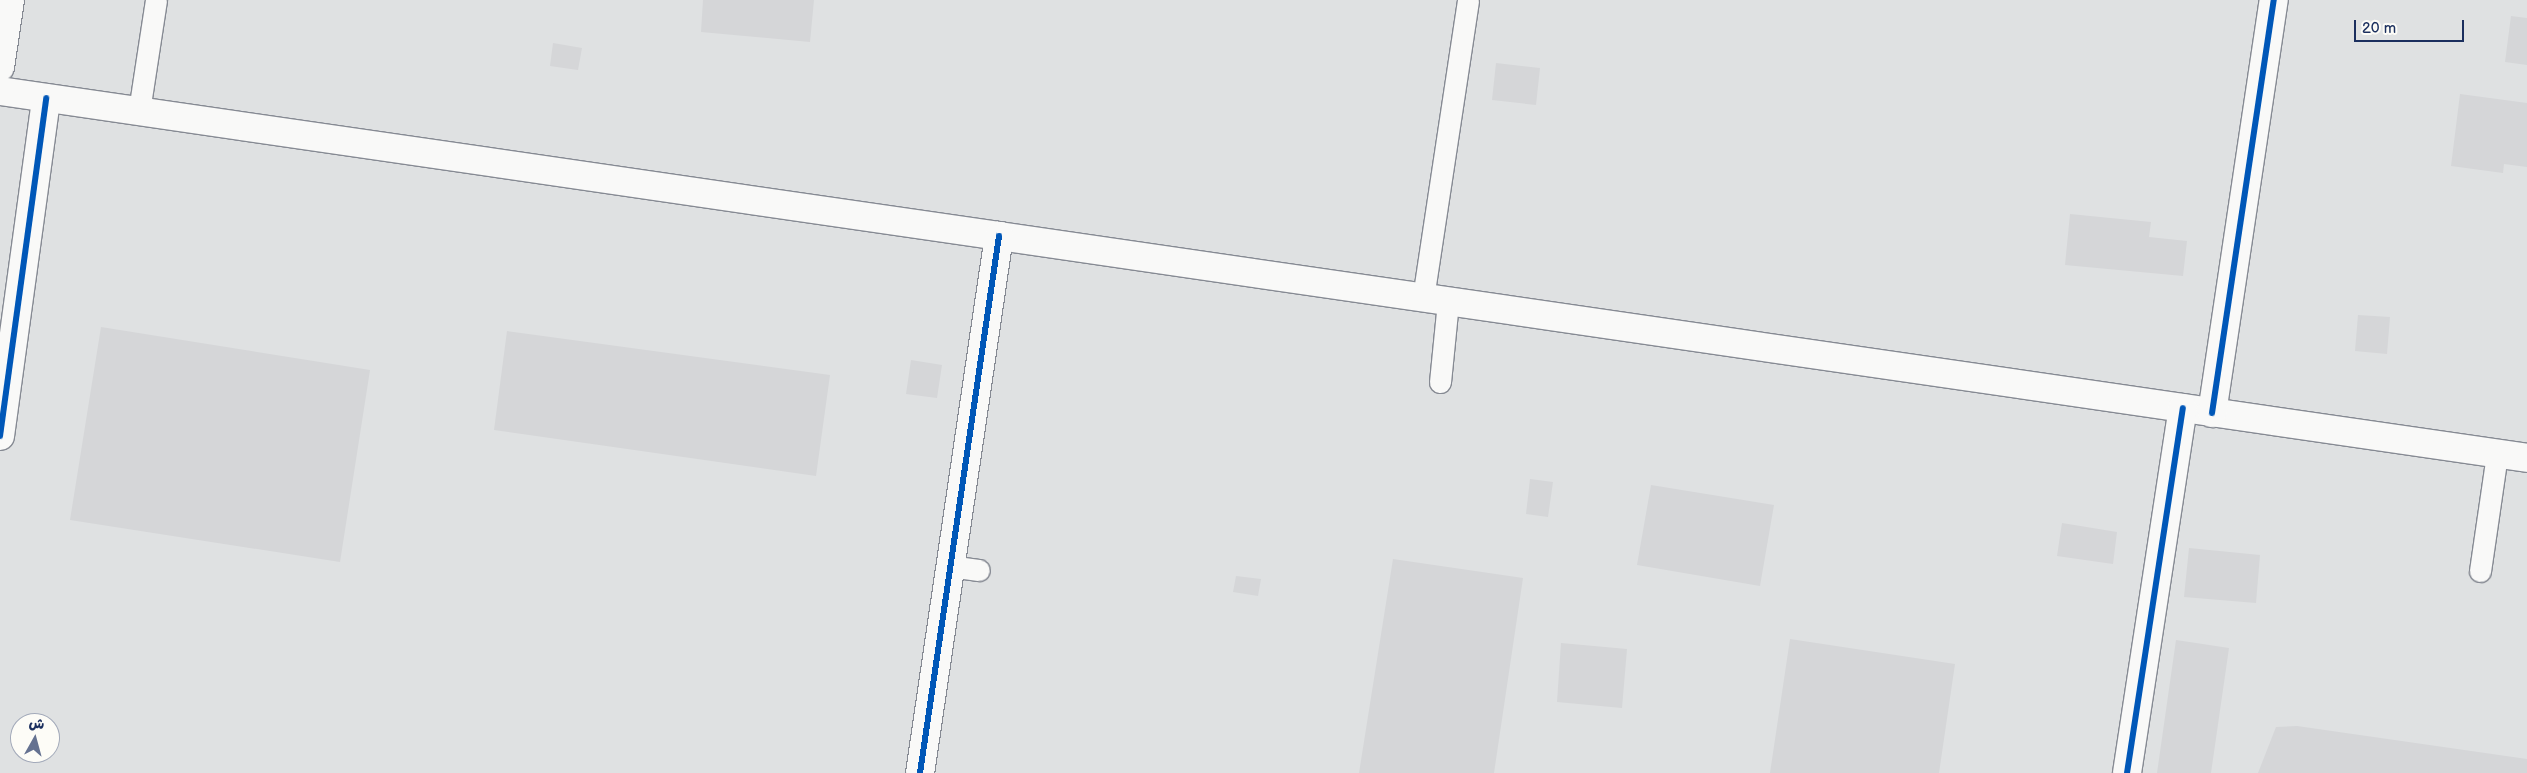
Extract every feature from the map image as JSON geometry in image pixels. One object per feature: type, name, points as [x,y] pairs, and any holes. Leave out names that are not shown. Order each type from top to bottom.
[{"type":"main road","points":[[0,67],[10,0]]},
{"type":"main road","points":[[2212,413],[2274,0]]},
{"type":"main road","points":[[0,91],[2527,458]]},
{"type":"main road","points":[[0,436],[46,98]]},
{"type":"main road","points":[[920,773],[999,236]]},
{"type":"main road","points":[[2127,773],[2183,408]]},
{"type":"lane","points":[[139,112],[156,0]]},
{"type":"lane","points":[[1440,382],[1436,300],[1468,0]]},
{"type":"lane","points":[[2480,571],[2497,454]]},
{"type":"lane","points":[[950,566],[979,570]]},
{"type":"shaded area","points":[[0,0],[2527,0],[2527,773],[0,773]]},
{"type":"building","points":[[703,0],[814,0],[810,42],[701,32]]},
{"type":"building","points":[[2511,16],[2527,18],[2527,65],[2505,62]]},
{"type":"building","points":[[553,43],[582,48],[578,70],[550,66]]},
{"type":"building","points":[[1496,63],[1540,68],[1536,105],[1492,100]]},
{"type":"building","points":[[2460,94],[2527,103],[2527,167],[2504,164],[2503,173],[2451,166]]},
{"type":"building","points":[[2070,214],[2151,222],[2149,237],[2187,241],[2183,276],[2065,265]]},
{"type":"building","points":[[2358,315],[2390,317],[2387,354],[2355,351]]},
{"type":"building","points":[[101,327],[370,370],[340,562],[70,520]]},
{"type":"building","points":[[507,331],[830,375],[816,476],[494,430]]},
{"type":"building","points":[[911,360],[942,365],[937,398],[906,394]]},
{"type":"building","points":[[1530,479],[1553,482],[1548,517],[1526,514]]},
{"type":"building","points":[[1651,485],[1774,505],[1760,586],[1637,565]]},
{"type":"building","points":[[2062,523],[2117,532],[2113,564],[2057,556]]},
{"type":"building","points":[[2189,548],[2260,555],[2256,603],[2184,597]]},
{"type":"building","points":[[1393,559],[1523,578],[1494,773],[1359,773]]},
{"type":"building","points":[[1236,576],[1261,579],[1258,596],[1233,592]]},
{"type":"building","points":[[1790,639],[1955,664],[1939,773],[1770,773]]},
{"type":"building","points":[[2176,640],[2229,648],[2211,773],[2157,773]]},
{"type":"building","points":[[1561,643],[1627,649],[1622,708],[1557,702]]},
{"type":"building","points":[[2297,726],[2527,759],[2527,773],[2258,773],[2276,727]]},
{"type":"cycle path","points":[[2212,413],[2274,0]]},
{"type":"cycle path","points":[[0,436],[46,98]]},
{"type":"cycle path","points":[[920,773],[999,236]]},
{"type":"cycle path","points":[[2127,773],[2183,408]]}]
